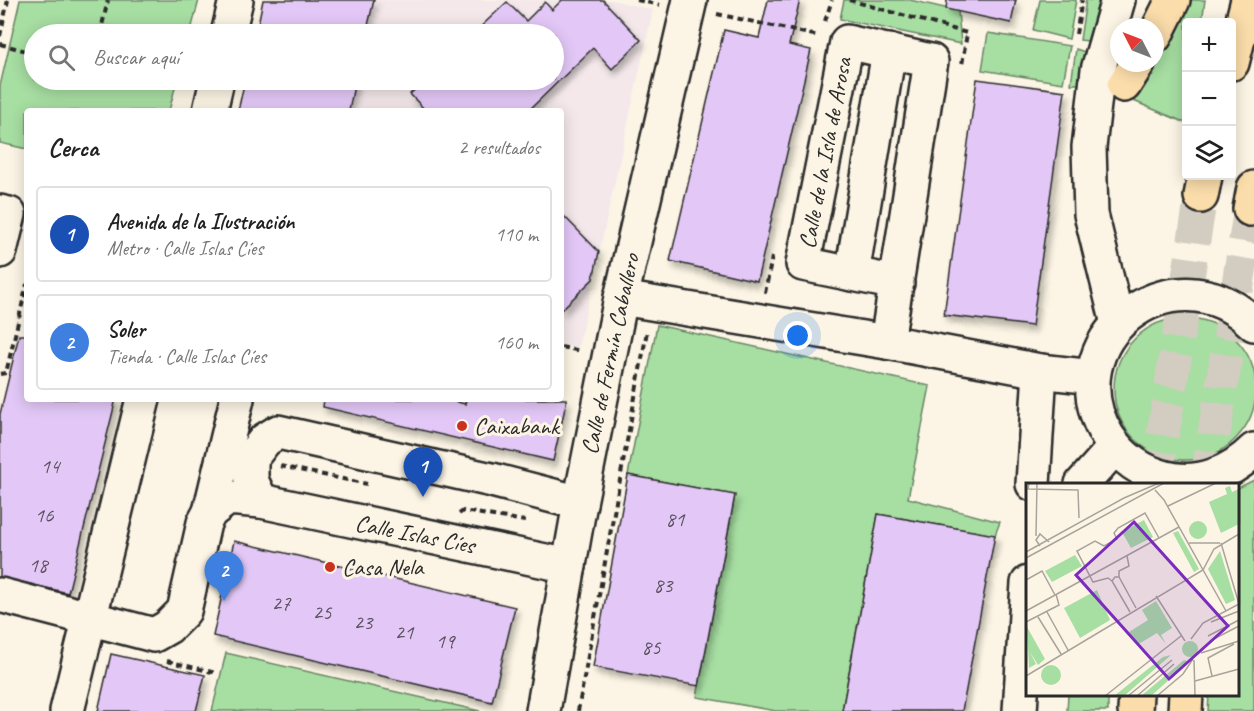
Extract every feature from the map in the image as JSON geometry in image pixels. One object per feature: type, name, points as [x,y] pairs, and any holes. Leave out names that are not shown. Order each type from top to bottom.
[{"type":"highway","points":[[1164,18],[1173,0]]},
{"type":"highway","points":[[1224,18],[1225,0]]},
{"type":"highway","points":[[1236,47],[1248,0]]},
{"type":"highway","points":[[1185,711],[1186,696]]},
{"type":"street","points":[[230,24],[236,0]]},
{"type":"street","points":[[1118,0],[1098,70],[1089,147],[1091,214],[1118,324]]},
{"type":"street","name":"Calle de Fermín Caballero","points":[[543,711],[580,503],[636,301],[691,7]]},
{"type":"street","name":"Calle de la Isla de Arosa","points":[[887,342],[897,283],[931,61],[847,42],[803,264],[897,283]]},
{"type":"street","points":[[852,274],[889,51]]},
{"type":"street","points":[[1091,214],[1103,148],[1116,102],[1131,74]]},
{"type":"street","points":[[211,108],[215,90]]},
{"type":"street","points":[[0,212],[9,214],[0,251]]},
{"type":"street","points":[[1254,324],[1240,311],[1216,298],[1190,293],[1163,297],[1138,307],[1118,324],[1106,340],[1093,377],[1094,402],[1101,426],[1115,447],[1140,468],[1170,479],[1186,480],[1218,474],[1233,467],[1254,450]]},
{"type":"street","points":[[636,301],[887,342],[1040,371],[1093,377]]},
{"type":"street","points":[[1033,483],[1040,371]]},
{"type":"street","points":[[67,711],[143,402]]},
{"type":"street","points":[[0,595],[154,635],[168,627],[184,611],[204,523],[210,512],[237,402]]},
{"type":"street","points":[[240,402],[253,418],[278,432],[492,480],[580,503]]},
{"type":"street","points":[[261,501],[251,480],[251,458],[265,440],[278,432]]},
{"type":"street","points":[[1083,483],[1115,447]]},
{"type":"street","name":"Calle Islas Cíes","points":[[210,512],[228,498],[261,501],[569,567]]},
{"type":"street","points":[[1020,711],[1026,615]]},
{"type":"path","points":[[0,36],[8,0]]},
{"type":"path","points":[[102,24],[108,0]]},
{"type":"path","points":[[637,0],[691,7],[820,36]]},
{"type":"path","points":[[0,44],[24,50]]},
{"type":"path","points":[[0,374],[6,373],[24,297]]},
{"type":"path","points":[[578,711],[636,301]]},
{"type":"path","points":[[564,348],[588,353]]},
{"type":"path","points":[[279,466],[371,485]]},
{"type":"path","points":[[159,659],[216,673]]},
{"type":"shaded area","points":[[374,0],[612,0],[653,10],[578,348],[564,345],[564,108],[350,108],[353,90],[564,90],[564,24],[368,24]]},
{"type":"green space","points":[[20,0],[199,0],[193,24],[24,24],[24,90],[174,90],[170,108],[24,108],[24,148],[0,143],[0,86]]},
{"type":"green space","points":[[844,0],[910,0],[958,11],[961,44],[840,19]]},
{"type":"green space","points":[[1040,0],[1076,0],[1069,39],[1033,30]]},
{"type":"green space","points":[[1086,0],[1099,0],[1088,41],[1080,40]]},
{"type":"green space","points":[[1185,0],[1205,0],[1203,18],[1182,18],[1182,121],[1129,99],[1142,72],[1164,72],[1164,36]]},
{"type":"green space","points":[[988,33],[1070,46],[1063,83],[982,70]]},
{"type":"green space","points":[[1076,49],[1085,52],[1079,84],[1071,84]]},
{"type":"green space","points":[[1185,318],[1199,320],[1224,330],[1244,350],[1254,375],[1254,403],[1244,428],[1224,448],[1199,458],[1185,460],[1171,458],[1146,448],[1126,428],[1116,403],[1114,389],[1116,375],[1126,350],[1146,330],[1171,320]]},
{"type":"green space","points":[[657,325],[930,386],[908,498],[1000,522],[995,535],[878,514],[842,711],[776,711],[697,697],[735,495],[628,475]]},
{"type":"green space","points":[[1254,480],[1254,711],[1208,711],[1209,696],[1239,696],[1239,488]]},
{"type":"green space","points":[[226,653],[480,711],[212,711]]},
{"type":"green space","points":[[1068,696],[1108,696],[1108,711],[1067,711]]},
{"type":"building","points":[[263,0],[374,0],[368,24],[258,24]]},
{"type":"building","points":[[562,0],[603,0],[641,40],[612,69],[593,48],[564,76],[564,24],[484,24],[507,2],[526,21],[545,2],[552,10]]},
{"type":"building","points":[[768,0],[800,0],[789,45],[811,50],[757,281],[670,261],[724,30],[759,38]]},
{"type":"building","points":[[947,0],[1016,0],[1011,23],[946,9]]},
{"type":"building","points":[[977,79],[1065,91],[1032,326],[944,315]]},
{"type":"building","points":[[243,90],[353,90],[350,108],[239,108]]},
{"type":"building","points":[[415,90],[550,90],[531,108],[423,108],[410,94]]},
{"type":"building","points":[[564,216],[599,252],[593,279],[564,307]]},
{"type":"building","points":[[19,335],[24,335],[24,402],[115,402],[68,593],[0,577],[0,414]]},
{"type":"building","points":[[564,399],[567,399],[553,461],[323,407],[324,402],[457,402],[465,404],[465,402],[564,402]]},
{"type":"building","points":[[628,475],[735,495],[699,686],[593,667]]},
{"type":"building","points":[[878,514],[995,535],[962,711],[842,711]]},
{"type":"building","points":[[234,541],[515,607],[492,702],[213,636]]},
{"type":"building","points":[[111,654],[205,675],[196,711],[98,711]]},
{"type":"tunnel","points":[[1155,483],[1201,196]]},
{"type":"tunnel","points":[[1206,483],[1250,209]]},
{"type":"place","name":"Caixabank","points":[[462,426]]},
{"type":"place","name":"Avenida de la Ilustración","points":[[423,497]]},
{"type":"place","name":"Casa Nela","points":[[330,567]]},
{"type":"place","name":"Soler","points":[[224,601]]}]
